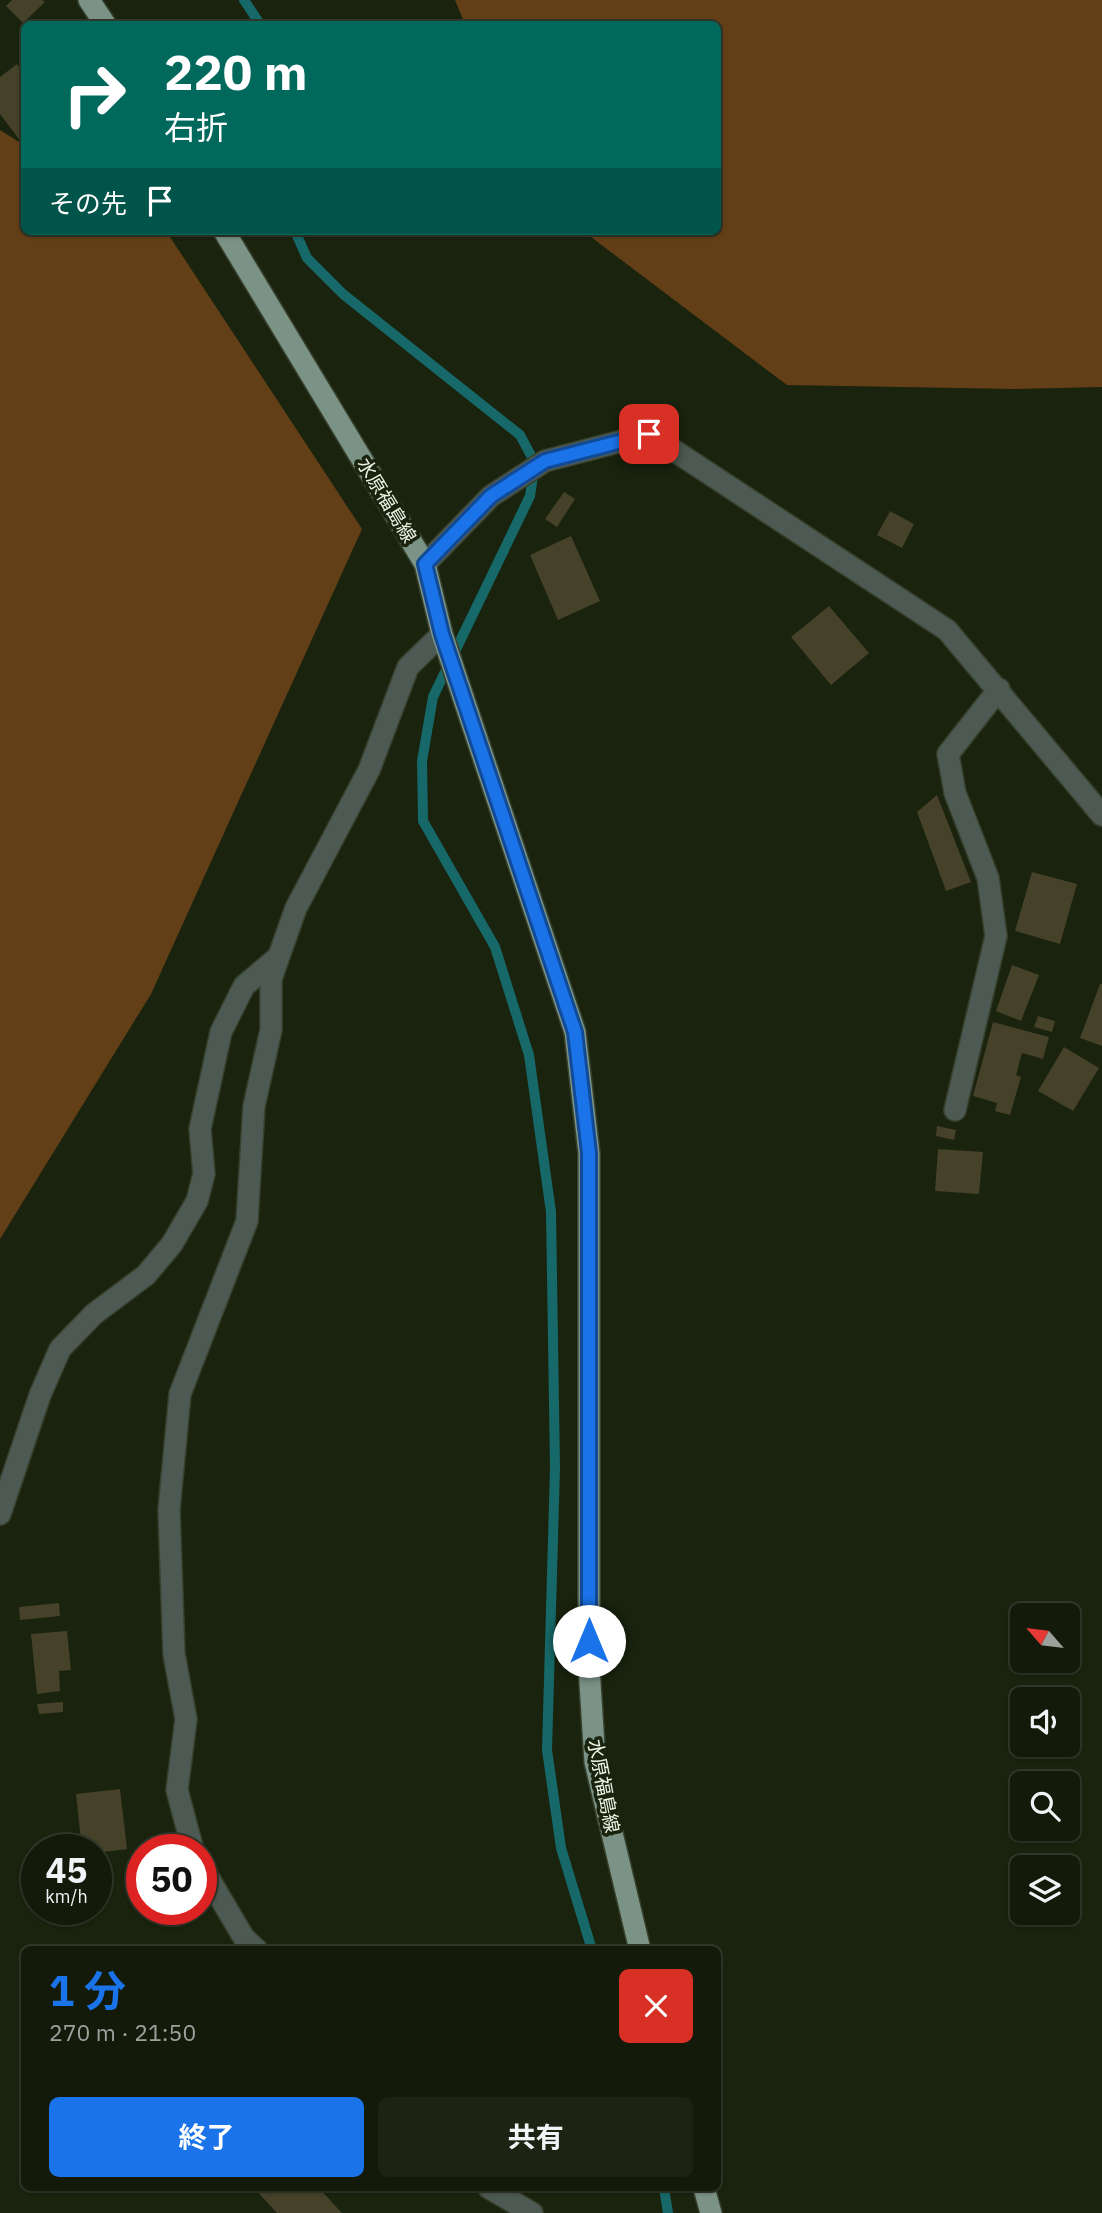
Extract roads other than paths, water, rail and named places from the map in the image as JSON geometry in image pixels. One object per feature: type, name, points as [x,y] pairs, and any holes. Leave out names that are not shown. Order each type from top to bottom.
[{"type":"main road","points":[[89,0],[103,21]]},
{"type":"main road","name":"水原福島線","points":[[226,235],[425,564],[442,634],[575,1032],[589,1153],[589,1667],[595,1762],[639,1946]]},
{"type":"main road","points":[[705,2191],[711,2213]]},
{"type":"street","points":[[425,564],[491,496],[545,461],[649,434],[947,630],[1102,815]]},
{"type":"street","points":[[188,1834],[177,1790],[186,1719],[174,1654],[169,1510],[180,1394],[247,1222],[254,1106],[271,1030],[271,979],[296,908],[369,770],[408,667],[442,634]]},
{"type":"street","points":[[955,1110],[996,936],[988,878],[955,793],[948,754],[999,689]]},
{"type":"street","points":[[0,1514],[40,1395],[60,1349],[94,1314],[146,1275],[172,1244],[198,1201],[204,1174],[200,1129],[221,1032],[244,986],[279,956]]},
{"type":"street","points":[[217,1892],[244,1938],[253,1946]]},
{"type":"street","points":[[494,2191],[532,2213]]},
{"type":"waterway","points":[[244,0],[258,21]]},
{"type":"waterway","points":[[297,235],[307,258],[343,294],[520,435],[535,463],[530,496],[433,697],[422,761],[423,821],[495,947],[529,1055],[551,1212],[555,1468],[547,1750],[561,1848],[591,1946]]},
{"type":"waterway","points":[[664,2191],[668,2213]]}]
